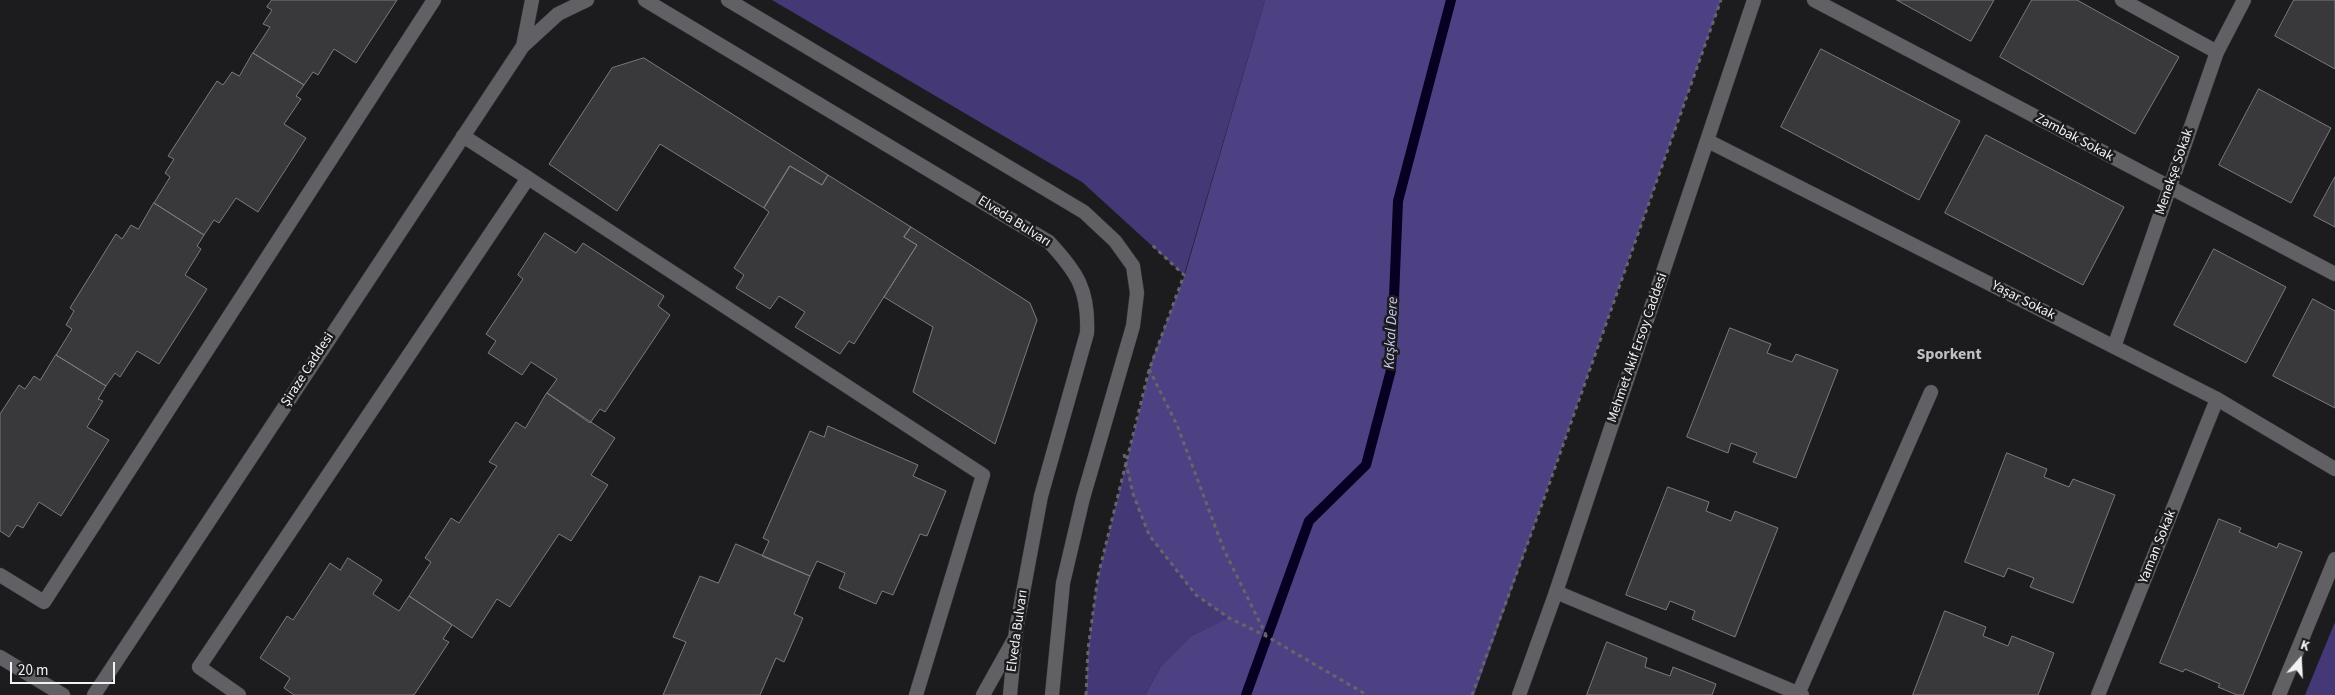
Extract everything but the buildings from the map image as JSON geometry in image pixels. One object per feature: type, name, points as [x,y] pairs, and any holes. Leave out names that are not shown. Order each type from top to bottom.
[{"type":"street","points":[[0,575],[44,602],[434,0]]},
{"type":"street","points":[[523,46],[532,0]]},
{"type":"street","points":[[523,46],[558,14],[587,0]]},
{"type":"street","points":[[728,0],[1084,212],[1116,241],[1133,266],[1137,293],[1131,333],[1083,498],[1063,583],[1052,695]]},
{"type":"street","name":"Mehmet Akif Ersoy Caddesi","points":[[1519,695],[1556,592],[1754,0]]},
{"type":"street","name":"Zambak Sokak","points":[[1814,0],[2335,274]]},
{"type":"street","points":[[2122,0],[2217,52]]},
{"type":"street","name":"Menekşe Sokak","points":[[2114,347],[2217,52],[2244,0]]},
{"type":"street","name":"Elveda Bulvarı","points":[[648,1],[1049,242],[1072,266],[1084,291],[1088,313],[1086,333],[1041,496],[1016,636],[1010,695]]},
{"type":"street","name":"Şiraze Caddesi","points":[[94,695],[523,46]]},
{"type":"street","points":[[463,136],[983,475],[916,695]]},
{"type":"street","name":"Yaşar Sokak","points":[[1708,141],[2217,399],[2335,469]]},
{"type":"street","points":[[239,695],[199,668],[528,178]]},
{"type":"street","points":[[1556,592],[1800,694],[1931,392]]},
{"type":"street","name":"Yaman Sokak","points":[[2098,695],[2217,399]]},
{"type":"street","points":[[2279,695],[2335,559]]},
{"type":"street","points":[[983,695],[1016,636]]},
{"type":"street","points":[[0,657],[63,695]]},
{"type":"path","points":[[1472,695],[1545,496],[1721,0]]},
{"type":"path","points":[[1086,695],[1088,649],[1098,576],[1149,370],[1184,274],[1148,241]]},
{"type":"path","points":[[1131,333],[1177,425],[1224,550],[1266,636]]},
{"type":"path","points":[[1122,447],[1133,494],[1149,535],[1196,595],[1228,618],[1266,636],[1367,695]]},
{"type":"shaded area","points":[[772,0],[1265,0],[1184,275],[1082,182]]},
{"type":"shaded area","points":[[1265,0],[1721,0],[1474,695],[1145,695],[1161,666],[1191,636],[1228,618],[1196,595],[1149,535],[1133,494],[1126,465],[1152,360],[1185,274]]},
{"type":"shaded area","points":[[1133,436],[1196,595],[1229,618],[1191,636],[1161,666],[1145,695],[1086,695],[1088,649],[1098,576]]},
{"type":"shaded area","points":[[2335,622],[2335,695],[2305,695]]},
{"type":"waterway","name":"Kaşkal Dere","points":[[1246,695],[1309,521],[1366,465],[1391,370],[1398,201],[1451,0]]},
{"type":"district","name":"Sporkent","points":[[1949,355]]}]
